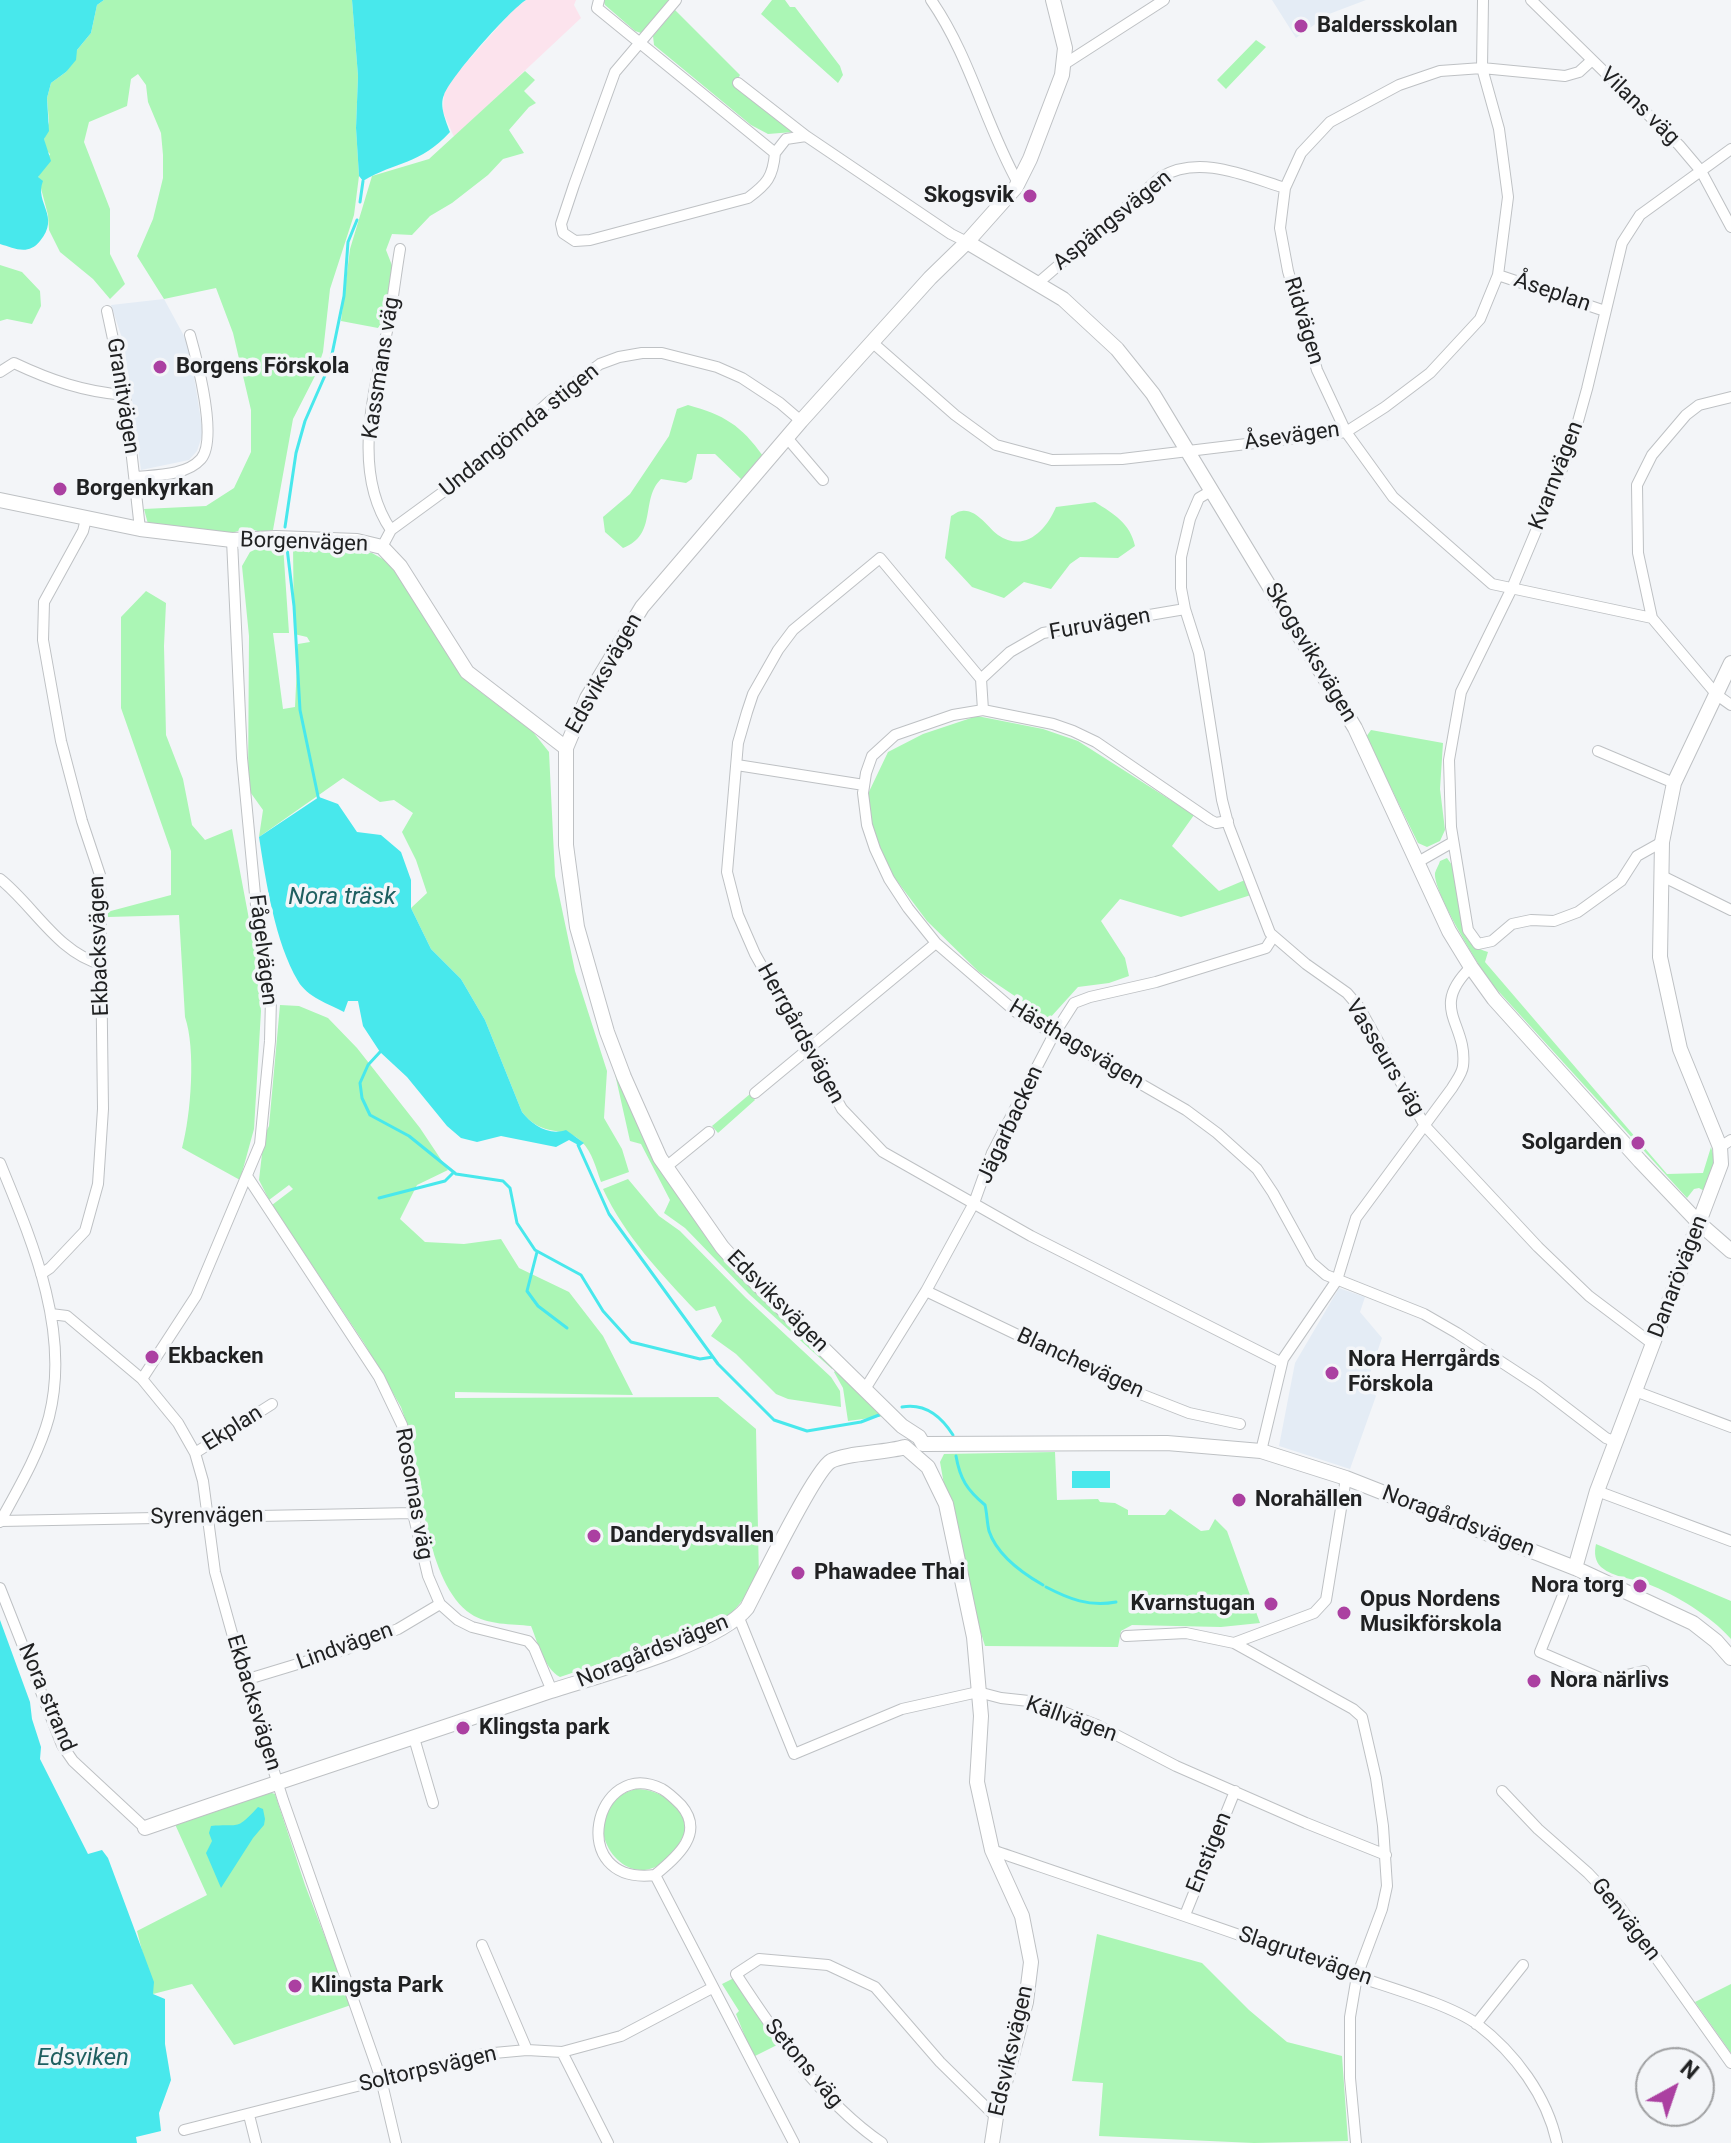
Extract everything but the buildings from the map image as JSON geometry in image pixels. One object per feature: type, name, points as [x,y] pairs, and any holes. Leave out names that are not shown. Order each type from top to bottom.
[{"type":"street","points":[[599,0],[597,8],[775,153]]},
{"type":"street","points":[[676,0],[615,72],[561,224],[563,233],[575,241],[590,240],[748,198],[761,188],[773,172],[775,153],[786,139],[806,136]]},
{"type":"street","points":[[931,0],[955,41],[1005,160],[1018,183]]},
{"type":"street","name":"Edsviksvägen","points":[[992,2143],[1026,2002],[1031,1962],[1022,1916],[992,1850],[977,1782],[981,1716],[974,1637],[946,1504],[914,1445],[865,1389],[722,1247],[666,1167],[643,1123],[596,997],[577,927],[566,845],[566,748],[572,727],[587,698],[642,607],[801,421],[1018,183],[1048,112],[1063,65],[1065,48],[1053,0]]},
{"type":"street","points":[[1063,65],[1164,0]]},
{"type":"street","name":"Åsevägen","points":[[873,343],[955,415],[996,445],[1052,460],[1122,459],[1190,453],[1250,442],[1346,432],[1430,373],[1480,319],[1498,275],[1508,197],[1499,129],[1482,68],[1483,0]]},
{"type":"street","name":"Vilans väg","points":[[1531,0],[1661,126],[1701,171],[1731,227]]},
{"type":"street","name":"Ridvägen","points":[[1591,61],[1579,72],[1565,76],[1482,68],[1440,71],[1399,85],[1330,122],[1301,153],[1285,188],[1280,228],[1288,271],[1317,370],[1346,432],[1393,497],[1492,584],[1652,618]]},
{"type":"street","name":"Skogsviksvägen","points":[[738,83],[806,136],[951,234],[1063,299],[1117,349],[1153,394],[1355,728],[1449,931],[1471,967],[1494,999],[1699,1223],[1731,1251]]},
{"type":"street","name":"Kvarnvägen","points":[[1662,842],[1637,856],[1621,881],[1578,912],[1554,921],[1531,920],[1512,924],[1492,941],[1478,944],[1468,930],[1453,842],[1449,760],[1461,692],[1512,588],[1570,450],[1622,243],[1640,215],[1731,149]]},
{"type":"street","name":"Aspängsvägen","points":[[1038,283],[1161,177],[1174,170],[1218,167],[1285,188]]},
{"type":"street","name":"Kassmans väg","points":[[391,530],[375,500],[368,440],[400,249]]},
{"type":"street","name":"Åseplan","points":[[1498,275],[1605,311]]},
{"type":"street","name":"Granitvägen","points":[[107,311],[125,395],[140,529]]},
{"type":"street","points":[[135,477],[178,471],[201,459],[207,447],[206,418],[190,335]]},
{"type":"street","name":"Undangömda stigen","points":[[382,547],[391,530],[480,465],[550,401],[600,364],[619,357],[662,353],[717,367],[745,379],[801,421]]},
{"type":"street","points":[[0,372],[14,363],[65,384],[97,393],[125,395]]},
{"type":"street","points":[[1731,397],[1699,405],[1686,415],[1652,455],[1637,485],[1638,553],[1652,618],[1717,695],[1731,705]]},
{"type":"street","points":[[788,439],[823,480]]},
{"type":"street","points":[[1211,491],[1199,498],[1190,519],[1181,557],[1181,588],[1199,653],[1217,775],[1228,821],[1273,937]]},
{"type":"street","name":"Borgenvägen","points":[[0,500],[140,529],[232,540],[357,541],[382,547],[400,566],[467,672],[566,748]]},
{"type":"street","name":"Ekbacksvägen","points":[[41,1274],[85,1231],[98,1184],[103,1109],[100,875],[61,741],[43,640],[44,602],[83,531],[86,519]]},
{"type":"street","name":"Fågelvägen","points":[[142,1379],[196,1296],[260,1144],[271,997],[258,926],[242,758],[232,540]]},
{"type":"street","name":"Herrgårdsvägen","points":[[981,679],[880,558],[793,630],[753,694],[738,743],[727,872],[738,915],[755,954],[842,1109],[871,1142],[894,1159],[1031,1236],[1282,1363]]},
{"type":"street","name":"Furuvägen","points":[[981,679],[1010,652],[1043,633],[1185,609]]},
{"type":"street","name":"Danarövägen","points":[[1575,1568],[1597,1491],[1654,1345],[1726,1144],[1680,1049],[1660,957],[1662,842],[1674,783],[1731,663]]},
{"type":"street","points":[[981,679],[983,710]]},
{"type":"street","name":"Hästhagsvägen","points":[[1228,821],[1216,823],[1210,820],[1096,742],[1073,731],[983,710],[953,715],[895,735],[872,756],[864,785],[867,825],[875,849],[889,879],[936,943],[1016,1012],[1186,1110],[1229,1143],[1257,1169],[1311,1262],[1326,1275],[1424,1314],[1457,1333],[1616,1442]]},
{"type":"street","points":[[1598,751],[1674,783]]},
{"type":"street","points":[[737,765],[864,785]]},
{"type":"street","points":[[1418,862],[1453,842]]},
{"type":"street","points":[[1662,876],[1731,910]]},
{"type":"street","points":[[0,879],[48,928],[90,961],[101,964]]},
{"type":"street","name":"Jägarbacken","points":[[865,1389],[926,1291],[974,1203],[992,1153],[1053,1036],[1074,1003],[1266,948],[1273,937]]},
{"type":"street","name":"Vasseurs väg","points":[[1273,937],[1347,993],[1359,1007],[1425,1126],[1538,1247],[1589,1296],[1654,1345]]},
{"type":"street","points":[[755,1093],[936,943]]},
{"type":"street","points":[[1261,1451],[1282,1363],[1337,1280],[1356,1218],[1463,1069],[1451,1002],[1458,980],[1471,967]]},
{"type":"street","points":[[666,1167],[709,1132]]},
{"type":"street","points":[[0,1163],[41,1274],[51,1314],[55,1365],[49,1417],[0,1522]]},
{"type":"street","name":"Rosornas väg","points":[[247,1176],[354,1337],[397,1413],[402,1425],[413,1513],[428,1576],[440,1604]]},
{"type":"street","name":"Blanchevägen","points":[[926,1291],[1143,1395],[1189,1413],[1240,1424]]},
{"type":"street","name":"Ekbacksvägen","points":[[51,1314],[67,1316],[142,1379],[178,1423],[195,1453],[203,1481],[215,1572],[245,1680],[381,2079],[396,2143]]},
{"type":"street","points":[[1635,1391],[1731,1427]]},
{"type":"street","name":"Ekplan","points":[[195,1453],[272,1404]]},
{"type":"street","name":"Noragårdsvägen","points":[[145,1828],[620,1670],[723,1629],[747,1608],[827,1464],[843,1458],[885,1453],[914,1445],[1167,1443],[1261,1451],[1346,1478],[1575,1568],[1693,1623],[1731,1658]]},
{"type":"street","points":[[1234,1643],[1314,1613],[1326,1600],[1346,1478]]},
{"type":"street","points":[[1597,1491],[1731,1541]]},
{"type":"street","name":"Syrenvägen","points":[[0,1522],[413,1513]]},
{"type":"street","name":"Nora strand","points":[[0,1588],[62,1745],[78,1765],[145,1828]]},
{"type":"street","points":[[1563,1595],[1540,1652],[1605,1680],[1644,1671]]},
{"type":"street","points":[[440,1604],[458,1620],[472,1627],[528,1641],[552,1691]]},
{"type":"street","name":"Lindvägen","points":[[245,1680],[347,1649],[398,1629],[440,1604]]},
{"type":"street","name":"Källvägen","points":[[739,1618],[794,1754],[902,1709],[978,1692],[1038,1702],[1306,1823],[1386,1855]]},
{"type":"street","points":[[1126,1636],[1186,1633],[1234,1643],[1295,1675],[1362,1717],[1376,1778],[1387,1886],[1382,1909],[1357,1976],[1350,2017],[1350,2078],[1356,2143]]},
{"type":"street","points":[[414,1738],[433,1803]]},
{"type":"street","points":[[653,1785],[668,1793],[688,1813],[692,1823],[691,1834],[655,1875],[635,1875],[623,1871],[606,1857],[601,1847],[598,1819],[610,1799],[629,1787],[653,1785]]},
{"type":"street","name":"Enstigen","points":[[1185,1915],[1235,1791]]},
{"type":"street","name":"Genvägen","points":[[1502,1791],[1620,1907],[1731,2063]]},
{"type":"street","name":"Slagrutevägen","points":[[992,1850],[1455,2012],[1476,2024],[1526,2074],[1539,2097],[1557,2143]]},
{"type":"street","points":[[655,1875],[794,2143]]},
{"type":"street","points":[[482,1945],[527,2050]]},
{"type":"street","name":"Setons väg","points":[[882,2143],[853,2123],[773,2029],[736,1974],[759,1959],[828,1965],[875,1987],[940,2062],[996,2117]]},
{"type":"street","points":[[1476,2024],[1523,1965]]},
{"type":"street","name":"Soltorpsvägen","points":[[184,2130],[483,2054],[527,2050],[562,2052],[621,2036],[712,1988]]},
{"type":"street","points":[[562,2052],[608,2143]]},
{"type":"street","points":[[249,2115],[256,2143]]},
{"type":"shaded area","points":[[526,0],[576,0],[574,5],[581,18],[454,137],[443,112],[444,93],[456,74],[514,9]]},
{"type":"shaded area","name":"Baldersskolan","points":[[1272,0],[1366,0],[1329,14],[1296,38]]},
{"type":"shaded area","name":"Borgens Förskola","points":[[164,299],[189,345],[203,433],[197,451],[189,460],[141,470],[124,344],[111,305]]},
{"type":"shaded area","name":"Nora Herrgårds Förskola","points":[[1339,1288],[1365,1297],[1360,1312],[1382,1338],[1367,1382],[1376,1396],[1350,1469],[1279,1446],[1295,1363]]},
{"type":"green space","points":[[104,0],[352,0],[358,76],[356,128],[359,176],[354,215],[330,289],[323,352],[315,376],[293,419],[273,530],[261,532],[247,528],[232,533],[148,524],[144,509],[206,506],[234,488],[251,452],[251,410],[233,333],[216,288],[164,299],[137,256],[153,219],[163,178],[161,133],[148,102],[146,85],[138,74],[131,79],[127,106],[89,122],[84,142],[110,209],[110,254],[125,284],[110,299],[93,279],[60,252],[49,230],[38,177],[50,154],[45,149],[44,139],[49,122],[47,98],[51,83],[66,72],[77,50],[91,33],[97,5]]},
{"type":"green space","points":[[603,0],[670,0],[641,33],[605,5]]},
{"type":"green space","points":[[772,0],[785,0],[790,7],[795,7],[840,66],[843,75],[838,83],[761,14]]},
{"type":"green space","points":[[675,10],[740,75],[735,84],[793,132],[768,134],[751,125],[654,45],[653,36]]},
{"type":"green space","points":[[1256,40],[1266,47],[1226,89],[1217,80]]},
{"type":"green space","points":[[525,71],[535,80],[524,91],[536,103],[509,130],[524,153],[503,159],[488,175],[430,216],[412,235],[392,234],[386,250],[393,268],[384,320],[378,328],[341,321],[350,249],[372,176],[429,159]]},
{"type":"green space","points":[[0,265],[22,272],[40,291],[41,306],[32,324],[7,319],[0,321]]},
{"type":"green space","points":[[688,405],[731,423],[747,436],[763,456],[742,480],[715,454],[697,454],[692,479],[686,483],[661,479],[651,496],[641,535],[623,548],[605,532],[603,517],[630,494],[669,436],[677,409]]},
{"type":"green space","points":[[1095,502],[1125,525],[1135,546],[1118,558],[1080,557],[1070,564],[1051,589],[1024,582],[1004,598],[972,587],[945,558],[951,516],[959,512],[973,513],[998,535],[1017,542],[1040,531],[1056,507]]},
{"type":"green space","points":[[269,543],[283,545],[289,633],[273,633],[283,709],[295,707],[298,644],[310,642],[307,637],[294,634],[293,545],[372,553],[394,568],[452,660],[474,687],[533,732],[549,752],[555,876],[575,971],[607,1071],[604,1118],[622,1149],[629,1172],[601,1182],[591,1155],[582,1142],[569,1134],[538,1126],[522,1112],[485,1020],[461,979],[431,949],[411,908],[427,893],[402,832],[413,813],[394,800],[380,802],[343,778],[259,837],[263,810],[248,789],[249,636],[242,566],[250,552]]},
{"type":"green space","points":[[146,591],[166,603],[166,735],[183,779],[192,825],[205,840],[232,829],[255,951],[261,1011],[254,1129],[240,1180],[182,1148],[190,1100],[191,1064],[179,915],[108,917],[107,912],[171,895],[171,851],[121,708],[121,617]]},
{"type":"green space","points":[[977,716],[1043,729],[1078,741],[1194,815],[1172,846],[1219,891],[1245,880],[1251,895],[1181,917],[1120,899],[1101,921],[1125,958],[1129,976],[1109,983],[1078,987],[1049,1019],[979,972],[927,921],[894,877],[871,834],[866,798],[888,752],[923,734]]},
{"type":"green space","points":[[1371,730],[1443,743],[1440,789],[1445,830],[1440,841],[1427,847],[1418,843],[1366,737]]},
{"type":"green space","points":[[1447,858],[1452,865],[1463,932],[1473,945],[1488,952],[1485,962],[1667,1174],[1703,1173],[1711,1147],[1715,1161],[1706,1192],[1694,1189],[1687,1198],[1490,982],[1457,928],[1436,882],[1435,873],[1440,861]]},
{"type":"green space","points":[[280,1005],[299,1006],[328,1018],[357,1048],[420,1128],[448,1170],[417,1185],[400,1219],[425,1242],[464,1244],[501,1239],[519,1268],[569,1292],[603,1336],[633,1395],[455,1392],[455,1398],[718,1397],[756,1429],[759,1580],[732,1613],[697,1631],[560,1677],[546,1661],[531,1626],[484,1620],[471,1614],[456,1599],[434,1555],[411,1428],[364,1343],[272,1205],[293,1189],[289,1185],[269,1200],[259,1180],[264,1136],[269,1126]]},
{"type":"green space","points":[[613,1065],[657,1162],[834,1365],[832,1369],[749,1294],[685,1228],[664,1213],[670,1200],[641,1144],[630,1141]]},
{"type":"green space","points":[[750,1094],[755,1100],[718,1133],[712,1126]]},
{"type":"green space","points":[[628,1179],[659,1216],[680,1231],[831,1377],[840,1391],[841,1407],[788,1399],[776,1394],[736,1354],[711,1336],[722,1321],[715,1306],[696,1311],[669,1283],[622,1223],[603,1189]]},
{"type":"green space","points":[[837,1369],[885,1416],[848,1421],[843,1388],[834,1372]]},
{"type":"green space","points":[[1055,1452],[1057,1500],[1098,1499],[1100,1502],[1115,1503],[1128,1510],[1128,1515],[1165,1515],[1170,1509],[1201,1531],[1209,1530],[1215,1519],[1227,1531],[1260,1623],[1221,1627],[1132,1625],[1121,1631],[1118,1647],[985,1646],[956,1553],[940,1462],[944,1454]]},
{"type":"green space","points":[[1596,1544],[1731,1601],[1731,1639],[1714,1622],[1670,1594],[1606,1571],[1596,1559]]},
{"type":"green space","points":[[636,1789],[653,1792],[668,1800],[684,1819],[687,1828],[669,1857],[649,1869],[630,1868],[614,1856],[605,1839],[603,1819],[613,1801]]},
{"type":"green space","points":[[266,1791],[275,1794],[305,1885],[351,2005],[234,2045],[192,1984],[153,1994],[137,1931],[207,1895],[174,1822]]},
{"type":"green space","points":[[1097,1934],[1202,1963],[1249,2010],[1287,2042],[1342,2056],[1348,2141],[1254,2143],[1099,2136],[1103,2083],[1072,2081]]},
{"type":"green space","points":[[734,1978],[781,2043],[753,2057],[736,2014],[739,2011],[722,1984]]},
{"type":"green space","points":[[1731,1984],[1731,2053],[1695,2002]]},
{"type":"water","points":[[0,0],[104,0],[97,5],[91,33],[77,50],[76,60],[51,83],[47,98],[49,131],[44,139],[51,161],[38,177],[43,181],[41,189],[48,224],[40,241],[26,250],[0,244]]},
{"type":"water","points":[[352,0],[526,0],[482,44],[449,86],[442,104],[450,132],[418,157],[363,181],[359,176],[356,128],[358,76]]},
{"type":"water","name":"Nora träsk","points":[[319,797],[338,804],[357,832],[381,835],[401,852],[411,880],[411,908],[431,949],[461,979],[485,1020],[522,1112],[541,1128],[553,1132],[566,1130],[584,1143],[580,1146],[569,1140],[556,1147],[501,1136],[477,1142],[461,1138],[447,1126],[407,1077],[380,1052],[363,1026],[358,1001],[348,1001],[344,1012],[319,1000],[302,987],[277,930],[259,837]]},
{"type":"water","points":[[1072,1471],[1110,1471],[1110,1488],[1072,1488]]},
{"type":"water","name":"Edsviken","points":[[0,1620],[30,1702],[41,1747],[40,1759],[88,1854],[102,1850],[108,1858],[154,1982],[153,1994],[165,1999],[165,2044],[171,2080],[159,2113],[161,2131],[136,2137],[137,2143],[0,2143]]},
{"type":"water","points":[[258,1807],[263,1809],[264,1825],[221,1888],[206,1853],[212,1841],[209,1833],[211,1826],[241,1823]]},
{"type":"waterway","points":[[360,202],[363,181]]},
{"type":"waterway","points":[[285,527],[296,453],[305,421],[330,364],[344,296],[348,242],[357,220]]},
{"type":"waterway","points":[[287,548],[300,710],[319,801]]},
{"type":"waterway","points":[[380,1052],[368,1065],[360,1083],[362,1098],[370,1115],[409,1136],[456,1174],[503,1181],[510,1188],[517,1223],[535,1250],[581,1275],[603,1311],[631,1342],[700,1359],[713,1357]]},
{"type":"waterway","points":[[578,1145],[609,1214],[718,1364],[774,1420],[807,1431],[861,1422],[879,1415]]},
{"type":"waterway","points":[[379,1198],[445,1181],[454,1172]]},
{"type":"waterway","points":[[537,1252],[527,1291],[538,1306],[567,1328]]},
{"type":"waterway","points":[[902,1407],[918,1407],[931,1412],[953,1435]]},
{"type":"waterway","points":[[956,1456],[965,1484],[985,1505],[989,1531],[998,1548],[1019,1569],[1043,1585]]},
{"type":"waterway","points":[[1046,1587],[1080,1601],[1116,1602]]},
{"type":"place","name":"Baldersskolan","points":[[1301,26]]},
{"type":"place","name":"Skogsvik","points":[[1030,196]]},
{"type":"place","name":"Borgens Förskola","points":[[160,367]]},
{"type":"place","name":"Borgenkyrkan","points":[[60,489]]},
{"type":"place","name":"Solgarden","points":[[1638,1143]]},
{"type":"place","name":"Ekbacken","points":[[152,1357]]},
{"type":"place","name":"Nora Herrgårds Förskola","points":[[1332,1373]]},
{"type":"place","name":"Norahällen","points":[[1239,1500]]},
{"type":"place","name":"Danderydsvallen","points":[[594,1536]]},
{"type":"place","name":"Phawadee Thai","points":[[798,1573]]},
{"type":"place","name":"Nora torg","points":[[1640,1586]]},
{"type":"place","name":"Kvarnstugan","points":[[1271,1604]]},
{"type":"place","name":"Opus Nordens Musikförskola","points":[[1344,1613]]},
{"type":"place","name":"Nora närlivs","points":[[1534,1681]]},
{"type":"place","name":"Klingsta park","points":[[463,1728]]},
{"type":"place","name":"Klingsta Park","points":[[295,1986]]}]
